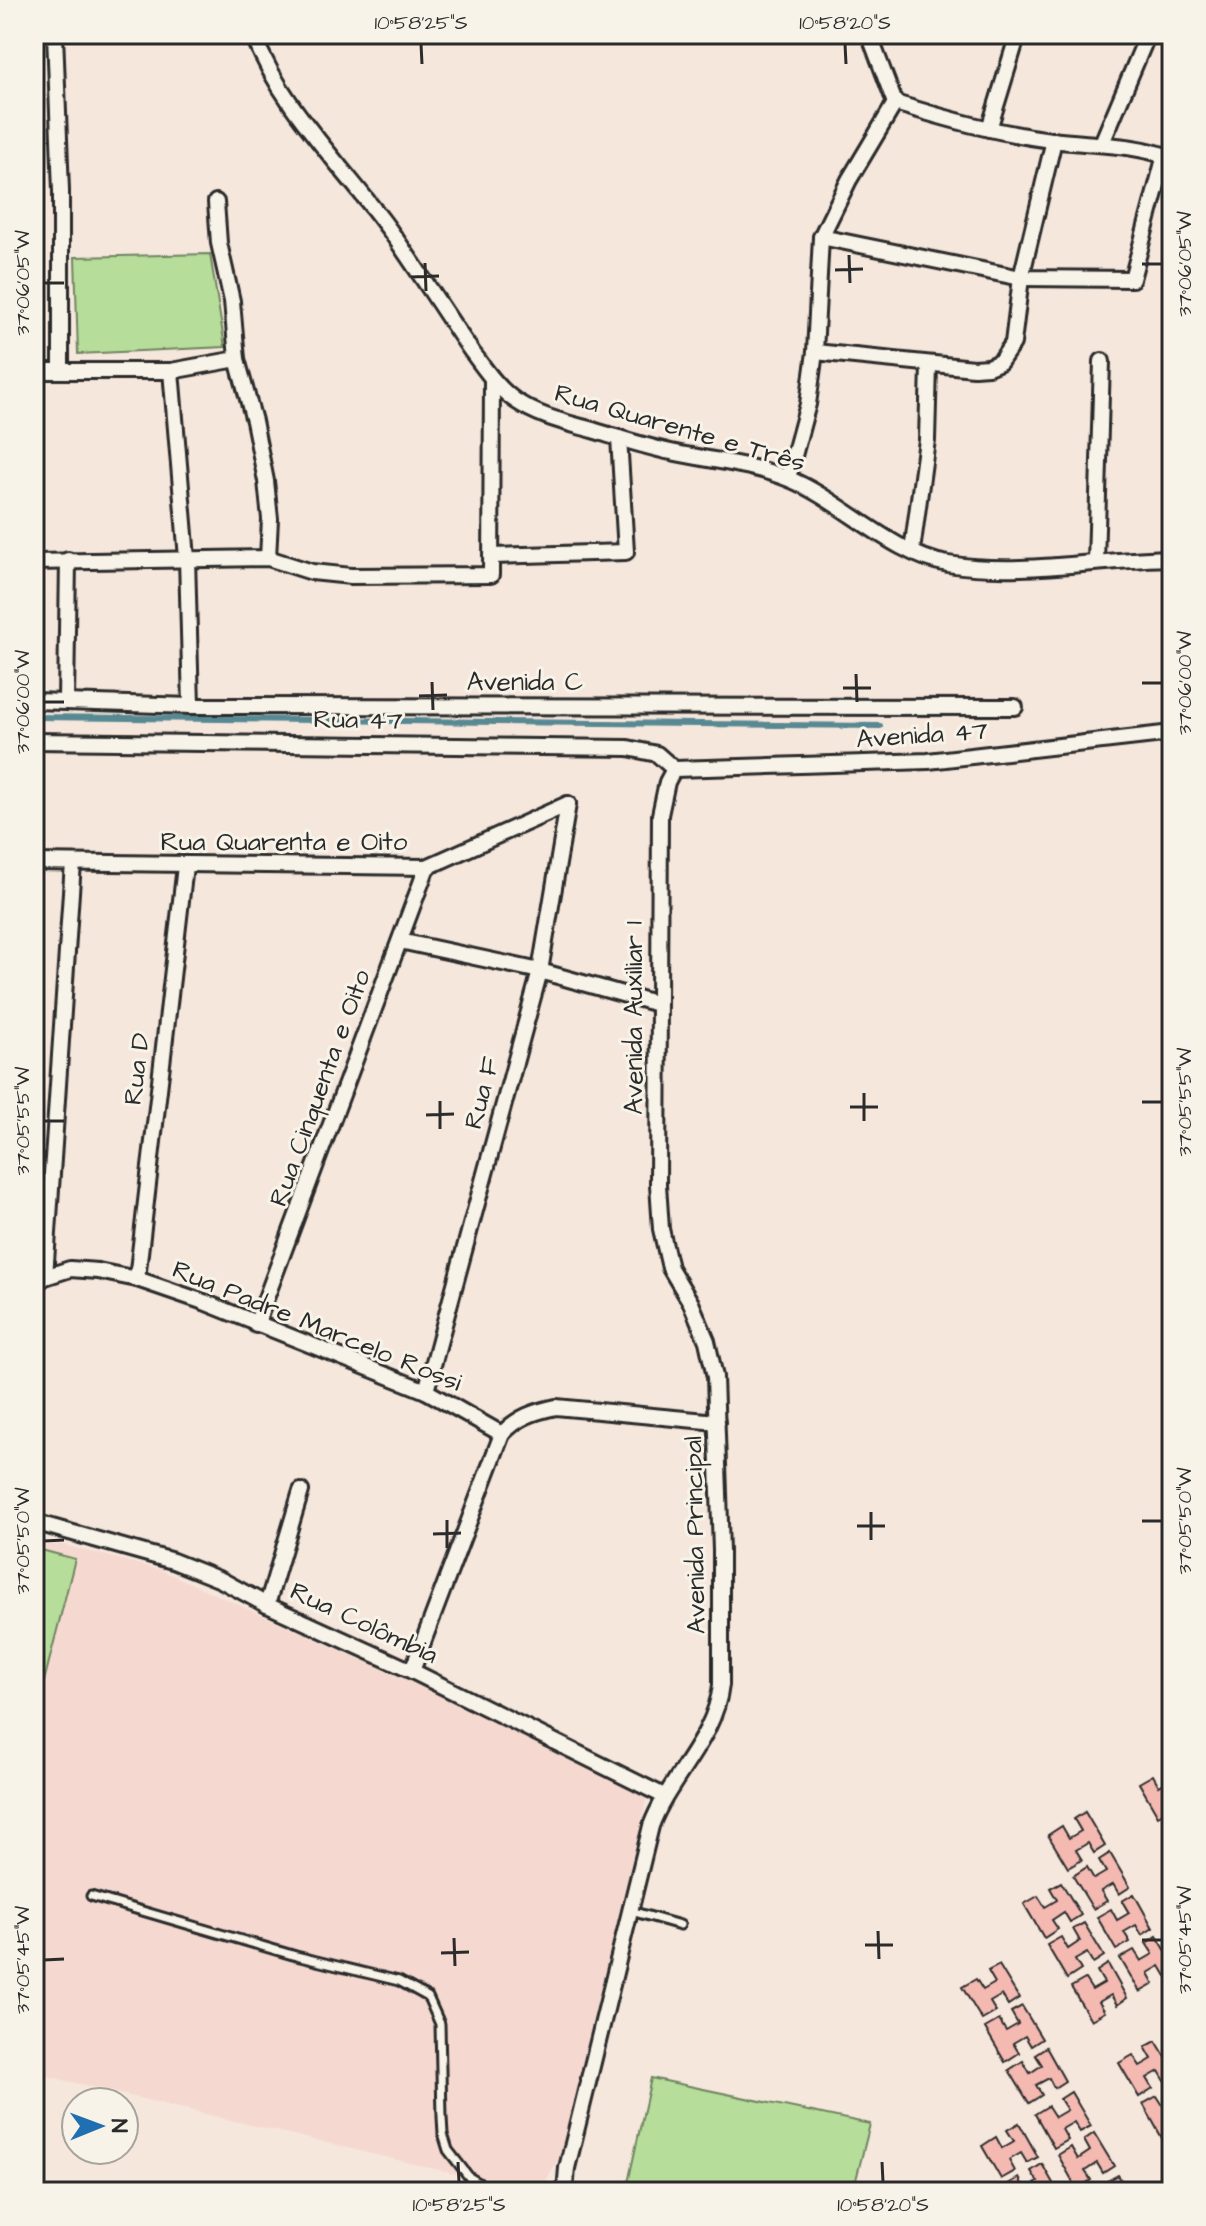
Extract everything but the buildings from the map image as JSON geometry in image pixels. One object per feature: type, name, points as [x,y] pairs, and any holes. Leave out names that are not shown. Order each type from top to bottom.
[{"type":"street","points":[[55,34],[61,191],[61,370]]},
{"type":"street","name":"Rua Quarente e Três","points":[[253,34],[272,78],[296,113],[352,179],[492,379],[514,400],[540,415],[619,438],[788,478],[829,499],[912,551],[946,564],[986,567],[1172,558]]},
{"type":"street","points":[[869,34],[895,103]]},
{"type":"street","points":[[989,129],[1018,34]]},
{"type":"street","points":[[1102,143],[1148,34]]},
{"type":"street","points":[[821,237],[1021,278],[1132,279],[1169,156],[1135,147],[1054,140],[963,124],[895,103]]},
{"type":"street","points":[[788,478],[808,404],[815,352],[821,237],[849,180],[895,103]]},
{"type":"street","points":[[815,352],[974,368],[1000,362],[1013,343],[1021,278],[1054,140]]},
{"type":"street","points":[[216,202],[219,243],[232,301],[237,359],[266,481],[270,519],[268,558]]},
{"type":"street","points":[[34,371],[171,371],[237,359]]},
{"type":"street","points":[[1096,562],[1102,361]]},
{"type":"street","points":[[912,551],[927,440],[929,365]]},
{"type":"street","points":[[171,371],[187,558],[191,706]]},
{"type":"street","points":[[34,562],[268,558],[312,572],[351,576],[491,575],[492,379]]},
{"type":"street","points":[[491,556],[626,552],[619,438]]},
{"type":"street","points":[[66,701],[68,560]]},
{"type":"street","name":"Avenida C","points":[[34,701],[191,706],[1015,707]]},
{"type":"street","name":"Avenida 47","points":[[674,769],[928,761],[1172,733]]},
{"type":"street","name":"Rua 47","points":[[34,741],[628,748],[657,754],[674,769]]},
{"type":"street","name":"Avenida Auxiliar 1","points":[[670,1268],[661,1229],[658,1185],[658,1004],[660,815],[667,782],[674,769]]},
{"type":"street","name":"Rua Quarenta e Oito","points":[[34,862],[427,867],[568,804]]},
{"type":"street","name":"Rua F","points":[[426,1391],[540,971],[568,804]]},
{"type":"street","points":[[40,1281],[73,863]]},
{"type":"street","name":"Rua D","points":[[137,1279],[185,866]]},
{"type":"street","name":"Rua Cinquenta e Oito","points":[[256,1325],[427,867]]},
{"type":"street","points":[[400,941],[540,971],[658,1004]]},
{"type":"street","name":"Avenida Principal","points":[[565,2192],[567,2168],[651,1826],[664,1796],[702,1741],[720,1694],[721,1551],[715,1377],[707,1341],[691,1303],[670,1268]]},
{"type":"street","name":"Rua Padre Marcelo Rossi","points":[[40,1281],[70,1269],[137,1279],[204,1302],[426,1391],[502,1434]]},
{"type":"street","points":[[412,1671],[502,1434],[516,1420],[556,1407],[717,1422]]},
{"type":"street","points":[[267,1605],[301,1491]]},
{"type":"street","name":"Rua Colômbia","points":[[34,1522],[173,1561],[221,1580],[664,1796]]},
{"type":"lane","points":[[91,1896],[296,1956],[399,1981],[428,1997],[440,2024],[442,2117],[448,2150],[469,2177],[494,2192]]},
{"type":"lane","points":[[631,1911],[680,1925]]},
{"type":"path","points":[[34,1449],[42,1425]]},
{"type":"shaded area","points":[[34,1537],[161,1570],[649,1788],[567,2143],[540,2192],[140,2098],[140,2086],[88,2086],[34,2073]]},
{"type":"green space","points":[[210,254],[225,347],[78,354],[75,257]]},
{"type":"green space","points":[[34,1548],[75,1559],[34,1721]]},
{"type":"green space","points":[[651,2078],[870,2124],[853,2192],[626,2192]]},
{"type":"waterway","points":[[34,717],[880,726]]}]
